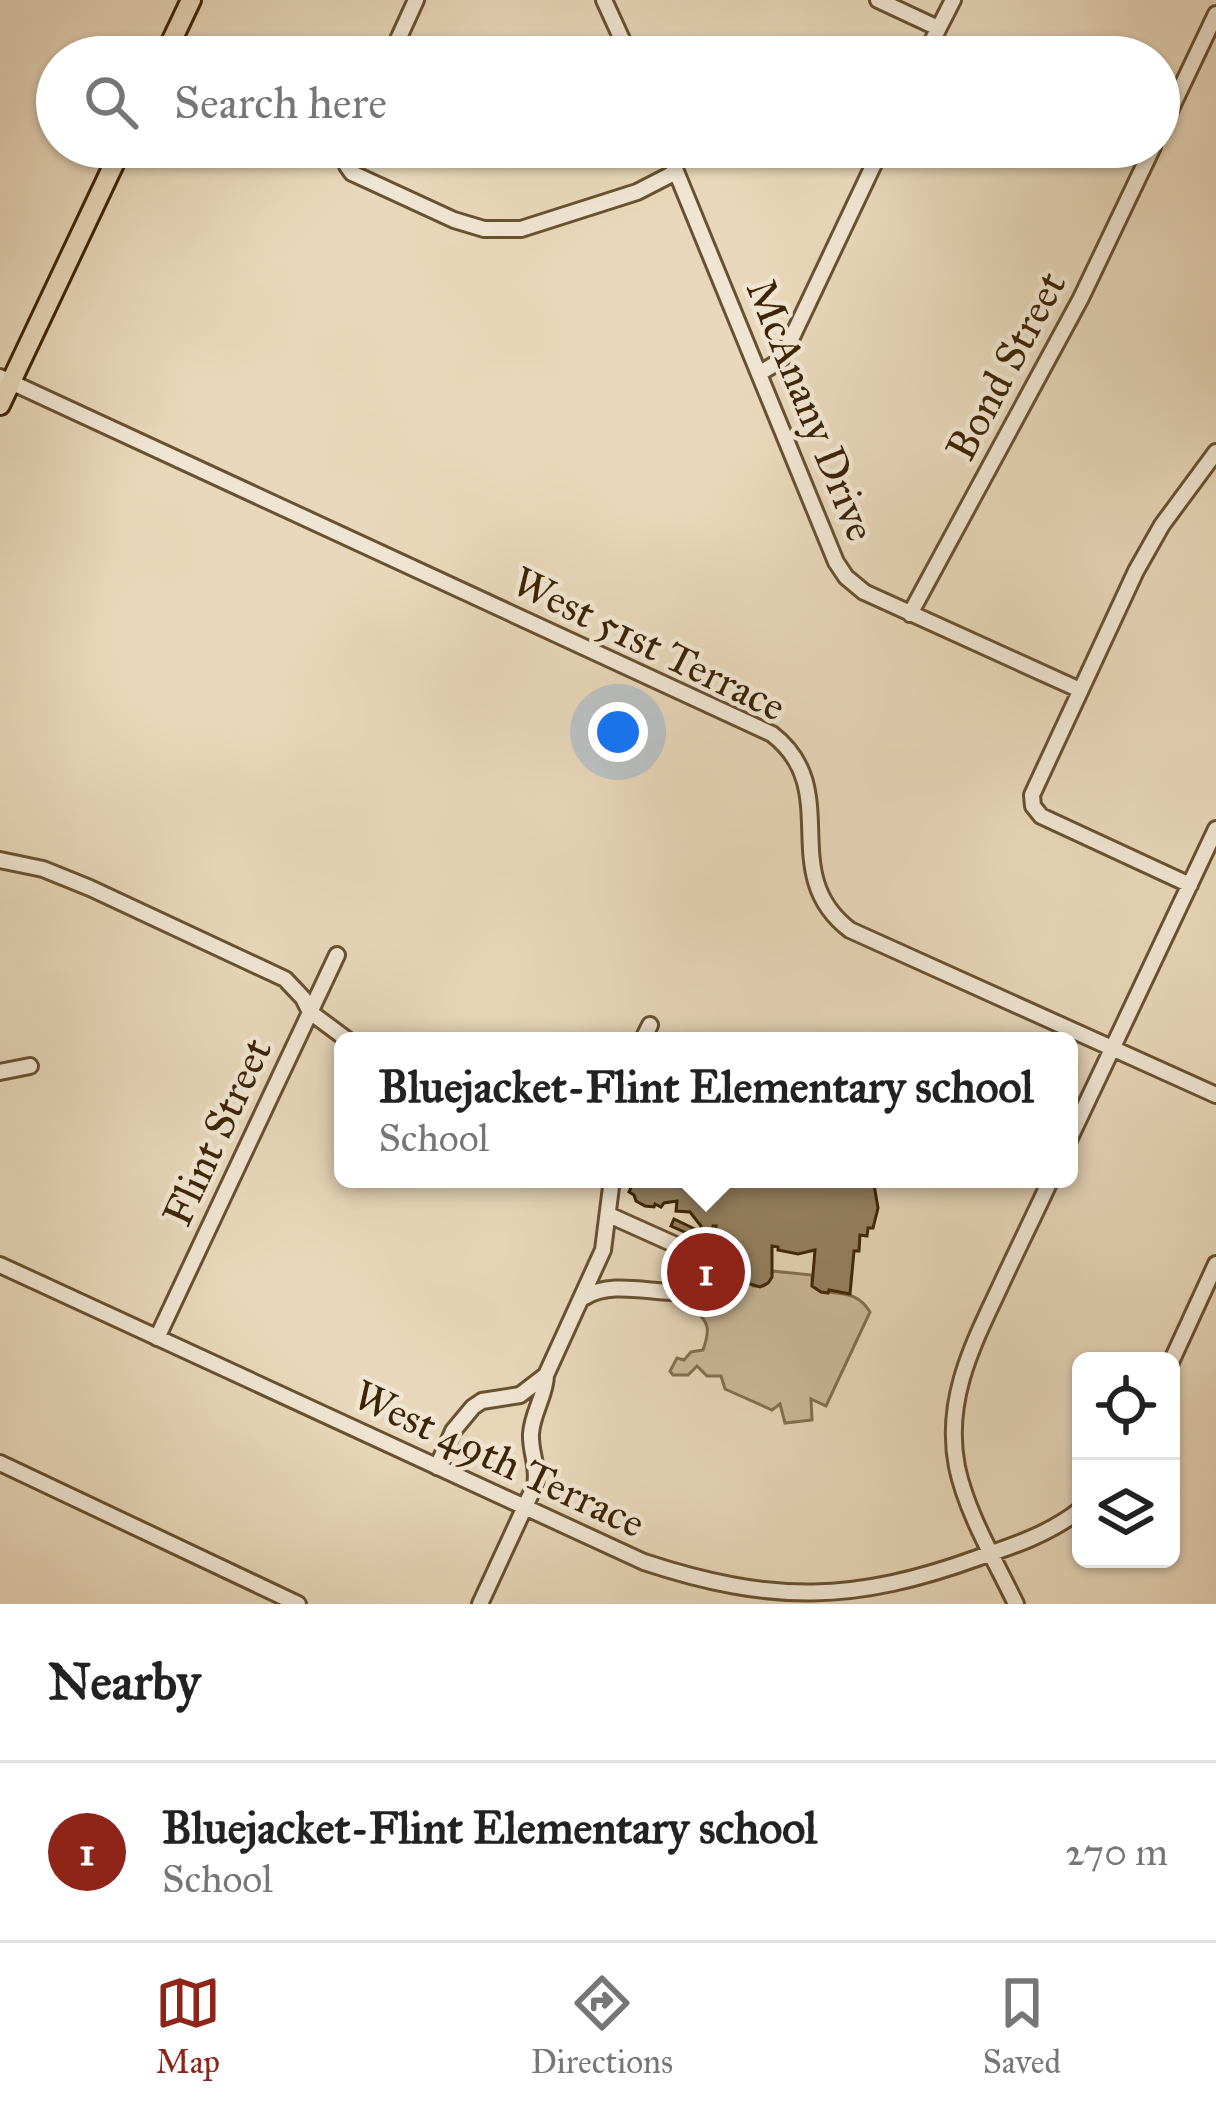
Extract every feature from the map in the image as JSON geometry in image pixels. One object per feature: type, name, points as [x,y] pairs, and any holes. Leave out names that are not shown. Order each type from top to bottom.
[{"type":"main road","points":[[174,36],[191,0]]},
{"type":"main road","points":[[0,405],[5,381],[112,168]]},
{"type":"street","points":[[399,36],[416,0]]},
{"type":"street","points":[[604,0],[620,36]]},
{"type":"street","points":[[878,0],[938,28]]},
{"type":"street","points":[[934,36],[952,0]]},
{"type":"street","points":[[1180,90],[1216,14]]},
{"type":"street","points":[[349,168],[454,220],[499,230],[520,229],[622,197],[676,172]]},
{"type":"street","name":"McAnany Drive","points":[[674,168],[846,578],[864,592],[1080,690]]},
{"type":"street","points":[[760,373],[780,361],[785,352],[872,168]]},
{"type":"street","name":"Bond Street","points":[[910,614],[1081,298],[1143,168]]},
{"type":"street","name":"West 51st Terrace","points":[[5,381],[772,734],[800,765],[807,784],[816,888],[836,919],[850,930],[1076,1032]]},
{"type":"street","points":[[1190,885],[1041,816],[1032,795],[1136,572],[1162,525],[1216,452]]},
{"type":"street","points":[[1078,1121],[1216,829]]},
{"type":"street","points":[[0,860],[43,869],[90,888],[285,979],[310,1012],[338,1032]]},
{"type":"street","name":"Flint Street","points":[[158,1338],[337,955]]},
{"type":"street","points":[[646,1032],[650,1024]]},
{"type":"street","name":"West 51st Terrace","points":[[1078,1033],[1216,1095]]},
{"type":"street","points":[[0,1072],[30,1066]]},
{"type":"street","points":[[480,1604],[537,1475],[531,1431],[546,1375],[603,1250],[611,1188]]},
{"type":"street","points":[[1016,1604],[966,1497],[953,1438],[954,1408],[967,1359],[1047,1188]]},
{"type":"street","points":[[580,1300],[606,1289],[681,1291],[691,1271],[686,1252],[609,1215]]},
{"type":"street","points":[[1176,1352],[1216,1264]]},
{"type":"street","name":"West 49th Terrace","points":[[0,1265],[525,1508],[680,1576],[727,1589],[811,1596],[876,1589],[932,1575],[1046,1533],[1072,1515]]},
{"type":"street","points":[[437,1467],[453,1431],[473,1407],[520,1395],[546,1375]]},
{"type":"street","points":[[0,1463],[298,1604]]},
{"type":"shaded area","points":[[772,1271],[812,1275],[812,1285],[856,1298],[870,1312],[826,1406],[811,1399],[812,1420],[785,1423],[780,1404],[772,1410],[725,1389],[721,1376],[707,1376],[697,1366],[688,1375],[670,1371],[677,1358],[684,1360],[691,1352],[703,1350],[707,1327],[693,1309],[701,1297],[718,1307],[732,1307],[742,1285],[764,1286]]},
{"type":"building","points":[[631,1188],[875,1188],[878,1208],[873,1228],[868,1228],[867,1236],[860,1235],[859,1251],[854,1251],[850,1294],[828,1293],[812,1286],[815,1250],[798,1254],[772,1246],[768,1283],[760,1287],[731,1284],[733,1260],[727,1260],[728,1244],[715,1243],[716,1226],[707,1242],[671,1226],[674,1219],[699,1231],[701,1226],[690,1212],[676,1211],[677,1201],[645,1206],[629,1192]]},
{"type":"place","name":"Bluejacket-Flint Elementary school","points":[[706,1272]]}]
